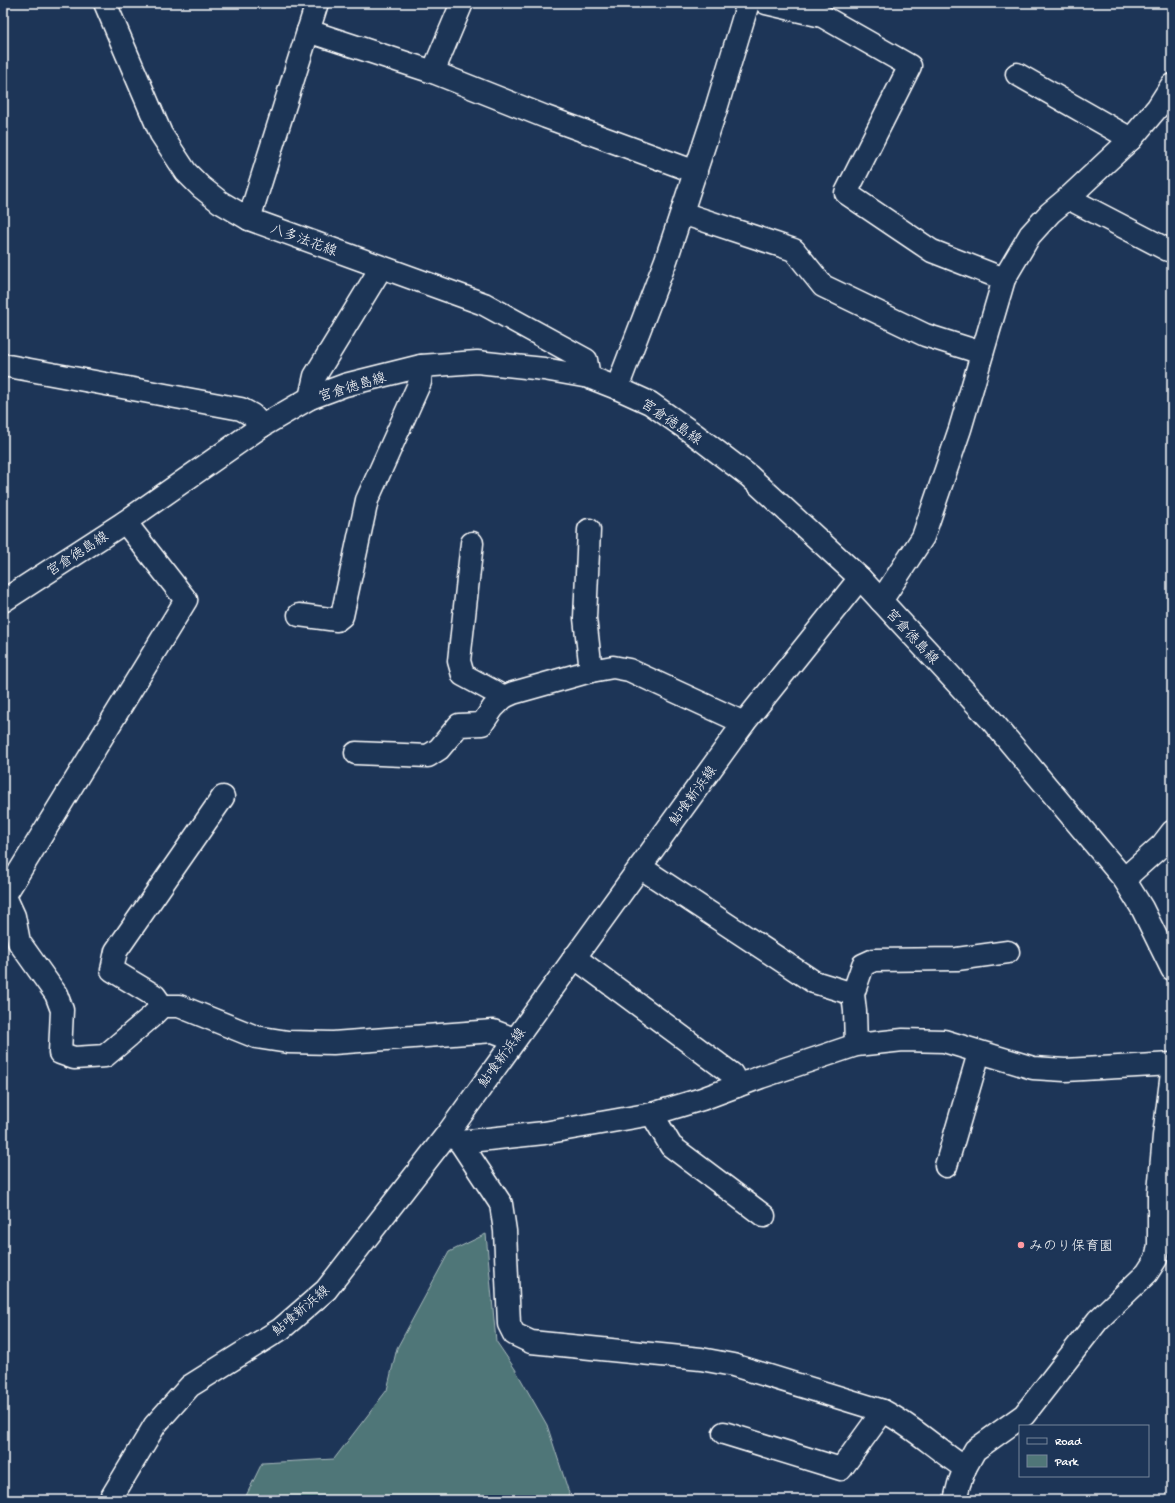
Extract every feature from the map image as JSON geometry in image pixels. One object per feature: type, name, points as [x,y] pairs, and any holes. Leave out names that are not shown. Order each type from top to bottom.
[{"type":"street","name":"八多法花線","points":[[105,3],[161,134],[186,172],[201,187],[220,202],[249,219],[380,268],[484,304],[586,360],[589,377]]},
{"type":"street","points":[[249,219],[317,3]]},
{"type":"street","points":[[433,72],[462,3]]},
{"type":"street","points":[[617,388],[666,260],[696,172],[748,3]]},
{"type":"street","points":[[766,3],[822,16],[910,66],[846,193],[932,251],[1004,279]]},
{"type":"street","points":[[308,30],[433,72],[546,117],[696,172]]},
{"type":"street","points":[[1017,74],[1131,139]]},
{"type":"street","points":[[881,601],[922,537],[960,429],[1004,279],[1030,235],[1050,213],[1131,139],[1158,107],[1172,85]]},
{"type":"street","points":[[1068,198],[1152,243],[1168,250],[1172,249]]},
{"type":"street","points":[[682,213],[794,250],[823,286],[925,335],[982,353]]},
{"type":"street","points":[[310,398],[315,376],[380,268]]},
{"type":"street","name":"宮倉徳島線","points":[[3,601],[125,522],[262,426],[310,398],[345,385],[421,366],[477,362],[544,369],[589,377],[650,403],[694,434],[749,476],[860,578],[992,721],[1124,879],[1142,908],[1172,968]]},
{"type":"street","points":[[3,365],[241,409],[252,415],[262,426]]},
{"type":"street","points":[[299,615],[336,620],[342,616],[367,500],[420,382],[421,366]]},
{"type":"street","points":[[125,522],[186,600],[4,893],[14,916],[9,926],[56,994],[62,1010],[60,1053],[74,1058],[105,1056],[162,1006],[179,1006],[256,1037],[288,1042],[333,1043],[493,1031],[514,1039]]},
{"type":"street","points":[[589,530],[585,618],[591,671]]},
{"type":"street","points":[[472,543],[459,661],[463,675],[504,697]]},
{"type":"street","name":"鮎喰新浜線","points":[[110,1500],[155,1425],[190,1386],[281,1329],[326,1290],[454,1138],[514,1039],[744,723],[860,578]]},
{"type":"street","points":[[356,754],[428,756],[440,749],[459,725],[482,724],[492,708],[504,697],[513,692],[591,671],[613,667],[629,670],[744,723]]},
{"type":"street","points":[[162,1006],[155,996],[112,970],[116,951],[223,796]]},
{"type":"street","points":[[1124,879],[1162,845],[1172,832]]},
{"type":"street","points":[[640,867],[814,982],[853,994]]},
{"type":"street","points":[[856,1045],[853,994],[864,965],[874,960],[957,959],[1008,952]]},
{"type":"street","points":[[574,957],[732,1074],[737,1086]]},
{"type":"street","points":[[454,1138],[544,1133],[652,1114],[702,1100],[737,1086],[856,1045],[903,1040],[944,1041],[978,1053],[1033,1068],[1065,1070],[1172,1064]]},
{"type":"street","points":[[946,1166],[978,1053]]},
{"type":"street","points":[[955,1500],[965,1468],[975,1450],[1024,1415],[1098,1320],[1147,1273],[1156,1259],[1159,1244],[1159,1192],[1172,1073]]},
{"type":"street","points":[[652,1114],[671,1146],[764,1216]]},
{"type":"street","points":[[454,1138],[501,1204],[505,1231],[509,1324],[514,1334],[531,1342],[701,1359],[733,1365],[884,1411],[898,1418],[946,1456],[965,1468]]},
{"type":"street","points":[[724,1433],[841,1469],[884,1411]]},
{"type":"green space","points":[[486,1234],[496,1341],[515,1369],[547,1425],[569,1493],[567,1500],[244,1500],[262,1463],[334,1459],[387,1390],[397,1348],[449,1252]]},
{"type":"place","name":"みのり保育園","points":[[1021,1245]]}]
